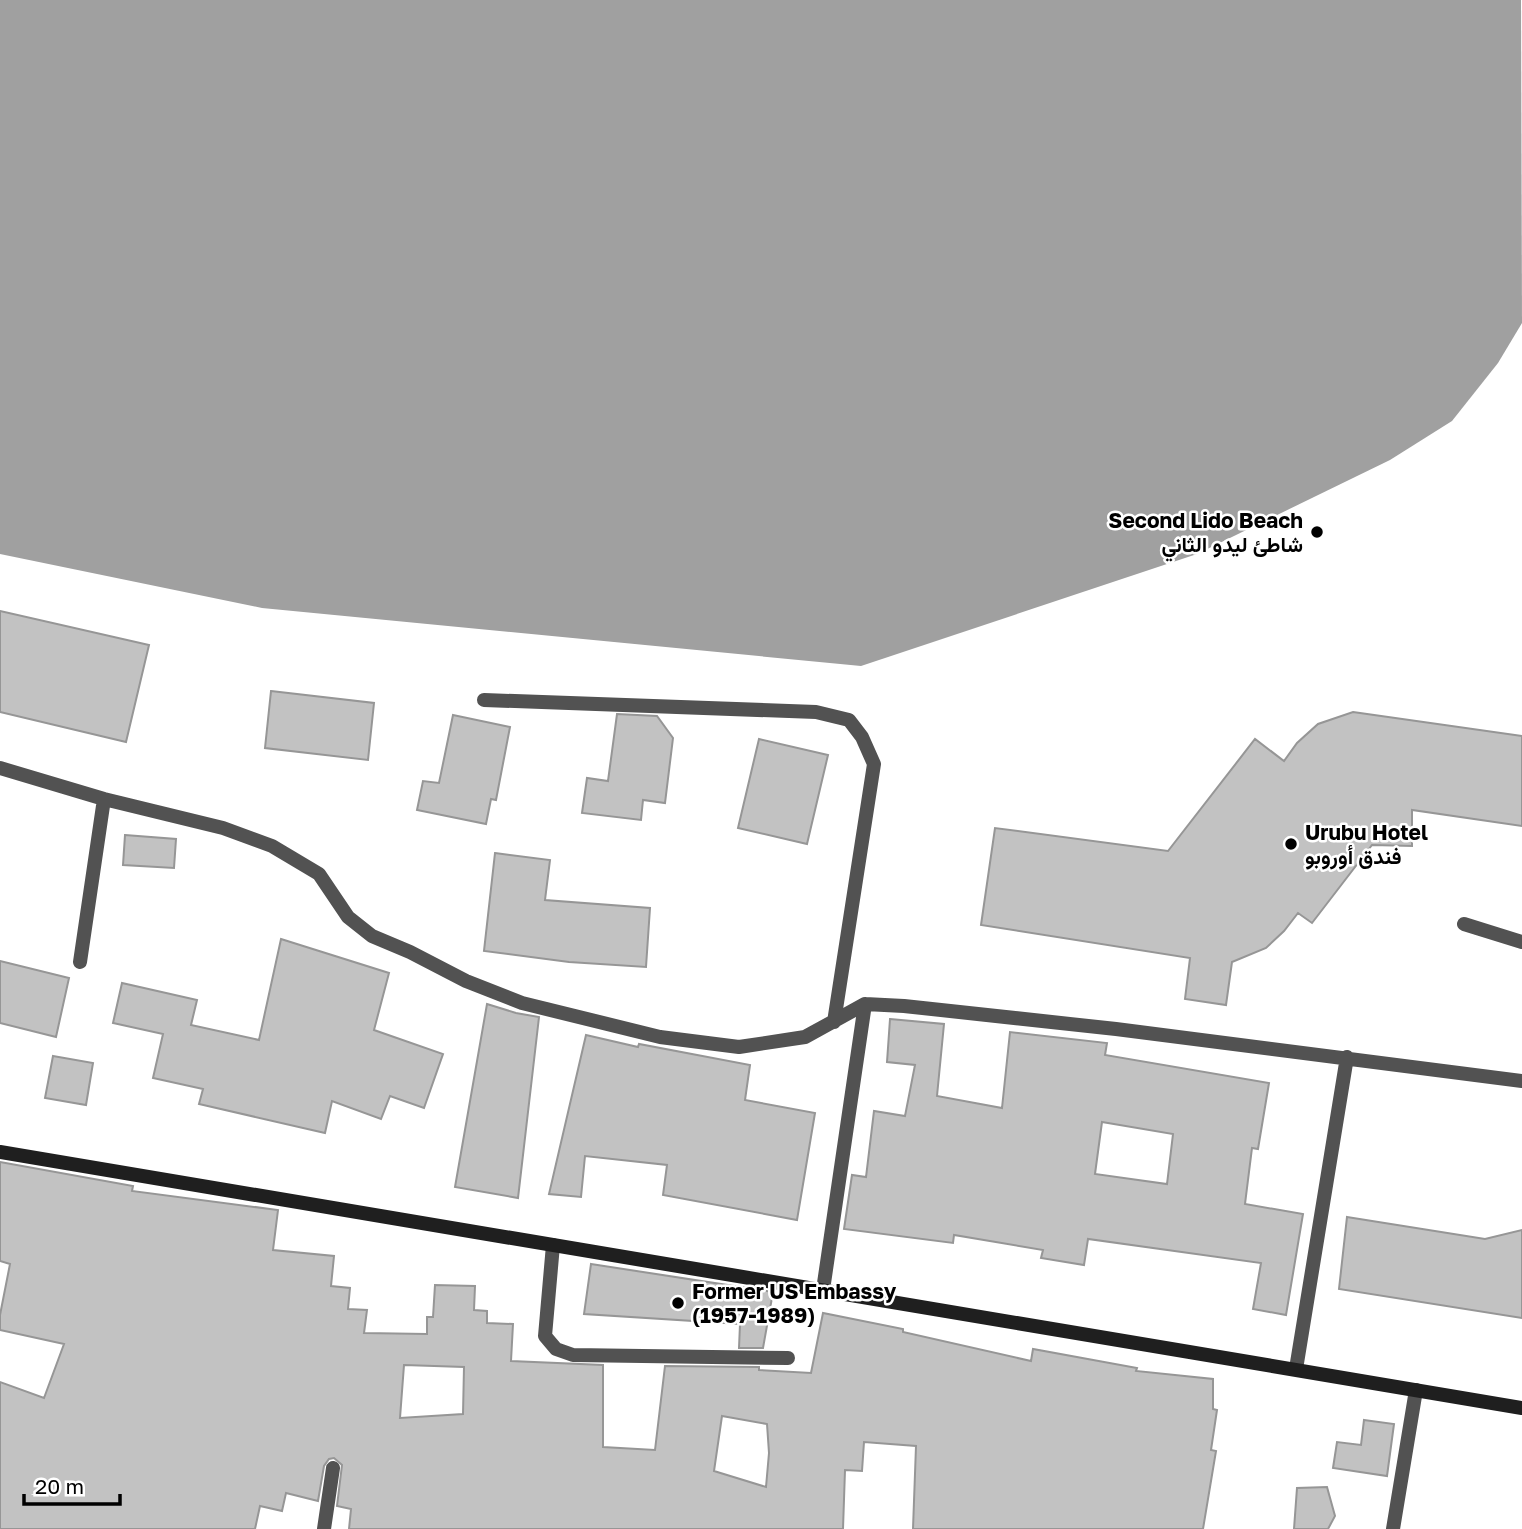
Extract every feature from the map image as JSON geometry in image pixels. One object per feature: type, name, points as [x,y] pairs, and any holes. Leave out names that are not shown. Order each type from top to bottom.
[{"type":"main road","points":[[0,1152],[1522,1408]]},
{"type":"street","points":[[484,700],[816,712],[849,720],[862,737],[874,764],[834,1022]]},
{"type":"street","points":[[0,768],[104,799],[223,828],[272,846],[318,874],[348,916],[372,936],[466,981],[522,1003],[660,1037],[739,1047],[805,1037],[866,1004],[1116,1029],[1522,1081]]},
{"type":"street","points":[[80,962],[104,799]]},
{"type":"street","points":[[1464,924],[1522,942]]},
{"type":"street","points":[[823,1290],[866,1004]]},
{"type":"street","points":[[1296,1370],[1347,1057]]},
{"type":"street","points":[[553,1245],[545,1336],[556,1349],[573,1356],[788,1359]]},
{"type":"street","points":[[1393,1529],[1416,1390]]},
{"type":"street","points":[[324,1529],[333,1468]]},
{"type":"shaded area","points":[[0,0],[1521,0],[1522,323],[1498,363],[1452,421],[1390,460],[1197,554],[861,666],[262,608],[0,554]]},
{"type":"building","points":[[0,611],[149,645],[126,742],[0,712]]},
{"type":"building","points":[[271,691],[374,703],[368,760],[265,748]]},
{"type":"building","name":"Urubu Hotel فندق أوروبو","points":[[1353,712],[1522,736],[1522,826],[1412,810],[1412,846],[1372,845],[1312,923],[1298,913],[1266,948],[1232,962],[1226,1005],[1185,999],[1190,958],[981,925],[995,828],[1168,851],[1255,739],[1284,761],[1297,743],[1318,724]]},
{"type":"building","points":[[617,714],[657,716],[673,738],[665,803],[643,800],[641,820],[582,813],[587,778],[608,781]]},
{"type":"building","points":[[453,715],[510,727],[496,800],[491,799],[486,824],[417,810],[423,781],[439,783]]},
{"type":"building","points":[[759,739],[828,755],[807,844],[738,828]]},
{"type":"building","points":[[125,835],[176,839],[174,868],[123,865]]},
{"type":"building","points":[[495,853],[550,860],[545,900],[650,908],[646,967],[569,962],[484,951]]},
{"type":"building","points":[[281,939],[389,973],[374,1030],[443,1054],[424,1108],[390,1096],[381,1119],[332,1101],[325,1133],[199,1104],[203,1089],[153,1078],[163,1034],[113,1023],[122,983],[197,1000],[191,1025],[259,1040]]},
{"type":"building","points":[[0,961],[69,978],[56,1037],[0,1023]]},
{"type":"building","points":[[487,1004],[539,1017],[518,1198],[455,1187]]},
{"type":"building","points":[[890,1019],[944,1024],[937,1096],[1002,1108],[1010,1032],[1107,1043],[1105,1055],[1269,1083],[1258,1149],[1252,1148],[1245,1204],[1303,1214],[1286,1315],[1253,1309],[1261,1263],[1088,1239],[1084,1265],[1041,1258],[1043,1250],[954,1235],[953,1243],[844,1229],[852,1175],[866,1177],[874,1111],[905,1116],[915,1065],[887,1062]],"holes":[[[1102,1122],[1173,1134],[1167,1184],[1095,1174]]]},
{"type":"building","points":[[586,1035],[638,1047],[639,1044],[750,1065],[745,1100],[815,1113],[797,1220],[663,1195],[667,1165],[585,1156],[581,1197],[549,1194]]},
{"type":"building","points":[[53,1056],[93,1063],[86,1105],[45,1098]]},
{"type":"building","points":[[0,1162],[133,1186],[132,1191],[278,1210],[273,1250],[334,1256],[331,1286],[350,1288],[348,1309],[367,1310],[364,1333],[427,1334],[427,1317],[433,1317],[435,1285],[475,1286],[474,1310],[487,1311],[487,1323],[513,1324],[511,1361],[603,1365],[603,1447],[655,1450],[665,1366],[759,1367],[759,1370],[811,1373],[823,1313],[903,1329],[903,1332],[1031,1361],[1033,1349],[1137,1368],[1136,1371],[1213,1379],[1213,1409],[1217,1410],[1211,1450],[1216,1451],[1203,1529],[913,1529],[916,1446],[864,1442],[862,1471],[845,1470],[843,1529],[349,1529],[351,1509],[337,1506],[342,1465],[334,1458],[329,1459],[324,1466],[318,1501],[286,1493],[282,1511],[260,1506],[255,1529],[0,1529],[0,1382],[44,1398],[64,1344],[0,1330],[0,1315],[10,1264],[0,1261]],"holes":[[[404,1365],[464,1367],[463,1414],[400,1418]],[[722,1416],[767,1424],[769,1453],[766,1487],[714,1471]]]},
{"type":"building","points":[[1347,1217],[1485,1239],[1522,1230],[1522,1318],[1339,1289]]},
{"type":"building","name":"Former US Embassy (1957-1989)","points":[[591,1264],[773,1292],[763,1348],[739,1348],[740,1324],[584,1314]]},
{"type":"building","points":[[1364,1420],[1394,1424],[1387,1476],[1333,1468],[1337,1442],[1361,1445]]},
{"type":"building","points":[[1327,1487],[1335,1516],[1328,1529],[1294,1529],[1297,1488]]},
{"type":"place","name":"Second Lido Beach شاطئ ليدو الثاني","points":[[1317,532]]},
{"type":"place","name":"Urubu Hotel فندق أوروبو","points":[[1291,844]]},
{"type":"place","name":"Former US Embassy (1957-1989)","points":[[678,1303]]}]
